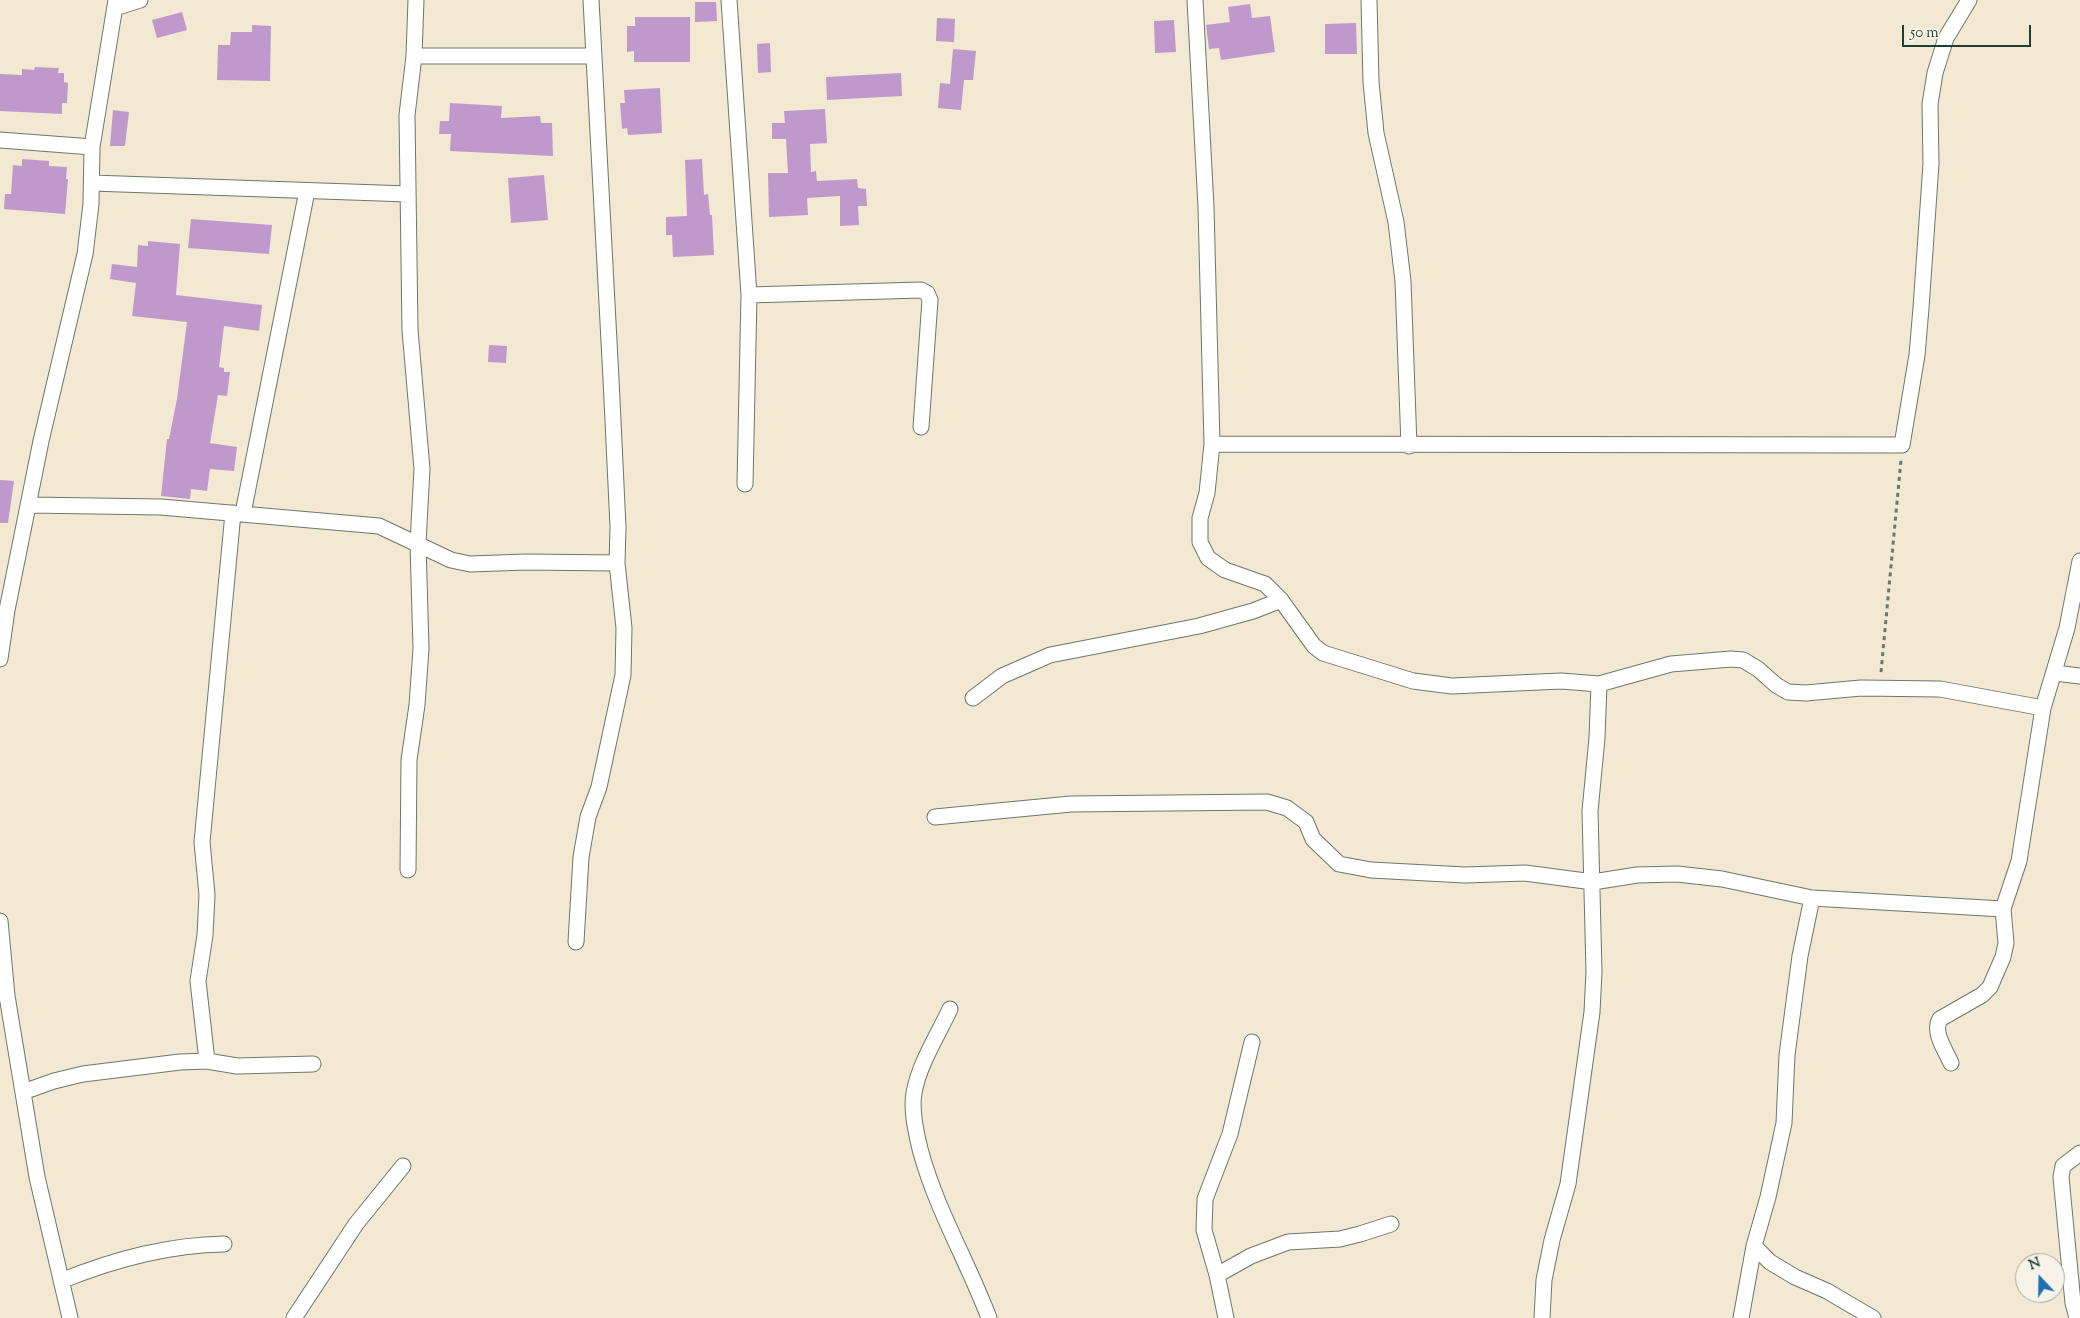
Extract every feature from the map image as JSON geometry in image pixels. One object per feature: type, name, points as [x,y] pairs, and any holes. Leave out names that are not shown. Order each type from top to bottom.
[{"type":"street","points":[[0,659],[7,610],[28,505],[85,254],[91,204],[92,147],[116,4],[140,0]]},
{"type":"street","points":[[408,870],[409,760],[417,705],[421,649],[418,543],[422,469],[410,330],[407,115],[414,56],[416,0]]},
{"type":"street","points":[[576,942],[581,857],[588,817],[599,787],[623,675],[624,628],[617,563],[618,527],[591,0]]},
{"type":"street","points":[[728,0],[749,295],[745,484]]},
{"type":"street","points":[[1194,0],[1206,207],[1212,444],[1207,493],[1200,518],[1200,542],[1208,558],[1225,570],[1265,584],[1282,600],[1314,646],[1323,653],[1413,681],[1452,686],[1561,681],[1599,684],[1672,664],[1731,659],[1743,660],[1788,692],[1806,693],[1880,688],[1940,689],[2044,708]]},
{"type":"street","points":[[1369,0],[1371,82],[1376,133],[1396,222],[1404,281],[1409,446]]},
{"type":"street","points":[[1212,444],[1409,446],[1902,444],[1917,354],[1921,308],[1930,164],[1930,104],[1935,73],[1946,38],[1969,0]]},
{"type":"street","points":[[414,56],[594,56]]},
{"type":"street","points":[[0,140],[92,147]]},
{"type":"street","points":[[92,183],[408,194]]},
{"type":"street","points":[[206,1060],[198,981],[205,935],[207,895],[202,842],[238,513],[307,191]]},
{"type":"street","points":[[749,295],[921,290],[927,293],[930,300],[921,427]]},
{"type":"street","points":[[28,505],[161,507],[379,526],[451,560],[470,564],[526,562],[617,563]]},
{"type":"street","points":[[1951,1064],[1937,1030],[1937,1024],[1940,1019],[1982,995],[1990,987],[2003,957],[2006,943],[2003,909],[2019,862],[2044,708],[2055,673],[2074,628],[2080,560]]},
{"type":"street","points":[[973,698],[1002,676],[1050,656],[1199,626],[1253,611],[1282,600]]},
{"type":"street","points":[[2055,673],[2080,676]]},
{"type":"street","points":[[1542,1318],[1544,1280],[1552,1240],[1568,1184],[1592,1012],[1594,972],[1590,810],[1598,738],[1599,684]]},
{"type":"street","points":[[935,818],[1071,804],[1267,802],[1287,808],[1306,822],[1313,839],[1339,864],[1371,870],[1456,875],[1525,873],[1593,882],[1637,875],[1677,874],[1722,879],[1812,898],[2003,909]]},
{"type":"street","points":[[1741,1318],[1754,1246],[1768,1197],[1784,1123],[1786,1056],[1800,956],[1812,898]]},
{"type":"street","points":[[0,921],[7,996],[37,1177],[70,1318]]},
{"type":"street","points":[[950,1009],[924,1065],[914,1093],[915,1128],[928,1178],[948,1229],[989,1318]]},
{"type":"street","points":[[1226,1318],[1217,1275],[1204,1230],[1205,1198],[1230,1134],[1252,1042]]},
{"type":"street","points":[[23,1092],[54,1081],[83,1074],[180,1062],[206,1060],[236,1066],[313,1064]]},
{"type":"street","points":[[2077,1318],[2061,1177],[2063,1166],[2080,1153]]},
{"type":"street","points":[[294,1318],[356,1224],[403,1166]]},
{"type":"street","points":[[1217,1275],[1251,1256],[1288,1242],[1340,1238],[1391,1224]]},
{"type":"street","points":[[61,1281],[94,1268],[122,1260],[199,1244],[224,1244]]},
{"type":"street","points":[[1754,1246],[1770,1262],[1795,1277],[1827,1291],[1873,1318]]},
{"type":"path","points":[[1880,688],[1885,610],[1898,502],[1902,444]]},
{"type":"building","points":[[695,2],[716,2],[717,21],[695,22]]},
{"type":"building","points":[[1250,4],[1252,18],[1270,16],[1275,52],[1221,60],[1219,48],[1209,49],[1206,25],[1230,22],[1228,7]]},
{"type":"building","points":[[182,12],[187,30],[157,38],[152,20]]},
{"type":"building","points":[[635,17],[690,17],[690,62],[634,62],[634,51],[627,52],[627,26],[635,26]]},
{"type":"building","points":[[937,18],[955,19],[954,42],[936,41]]},
{"type":"building","points":[[1174,20],[1176,52],[1155,53],[1154,21]]},
{"type":"building","points":[[1356,23],[1357,54],[1325,54],[1325,24]]},
{"type":"building","points":[[252,25],[271,26],[270,81],[217,80],[218,45],[230,45],[231,32],[252,32]]},
{"type":"building","points":[[770,43],[771,72],[758,73],[757,44]]},
{"type":"building","points":[[953,49],[976,51],[973,80],[964,80],[961,110],[938,108],[940,83],[950,84]]},
{"type":"building","points":[[35,67],[59,68],[58,73],[64,73],[64,82],[68,83],[67,103],[62,103],[62,114],[0,111],[0,74],[22,75],[22,69],[34,70]]},
{"type":"building","points":[[901,73],[902,96],[827,100],[826,77]]},
{"type":"building","points":[[660,88],[662,133],[628,135],[627,128],[622,129],[620,103],[625,103],[624,90]]},
{"type":"building","points":[[450,103],[502,106],[501,118],[540,116],[541,123],[552,123],[553,156],[450,151],[451,134],[439,134],[440,121],[449,121]]},
{"type":"building","points":[[825,109],[827,143],[810,144],[811,172],[816,171],[817,181],[857,179],[858,188],[866,189],[867,206],[858,206],[859,225],[840,226],[840,196],[807,198],[808,215],[769,217],[768,173],[788,173],[786,139],[772,139],[772,123],[785,123],[784,111]]},
{"type":"building","points":[[113,110],[129,112],[125,146],[110,146]]},
{"type":"building","points":[[22,159],[49,161],[49,166],[67,167],[66,179],[68,179],[65,214],[4,209],[5,194],[11,194],[13,165],[22,166]]},
{"type":"building","points":[[702,159],[704,195],[708,194],[710,215],[712,215],[714,255],[673,257],[672,235],[666,235],[666,217],[687,216],[685,160]]},
{"type":"building","points":[[544,175],[548,220],[511,223],[508,178]]},
{"type":"building","points":[[191,219],[272,225],[269,254],[188,248]]},
{"type":"building","points":[[148,241],[180,244],[176,295],[262,305],[259,331],[224,326],[219,367],[224,368],[224,372],[230,372],[227,396],[218,395],[210,443],[237,447],[234,471],[210,469],[207,491],[191,489],[190,499],[161,496],[167,439],[169,439],[177,399],[187,322],[132,316],[136,283],[110,279],[112,264],[137,267],[138,245],[148,246]]},
{"type":"building","points":[[489,345],[507,346],[506,363],[488,362]]},
{"type":"building","points":[[0,480],[14,481],[8,523],[0,523]]}]
